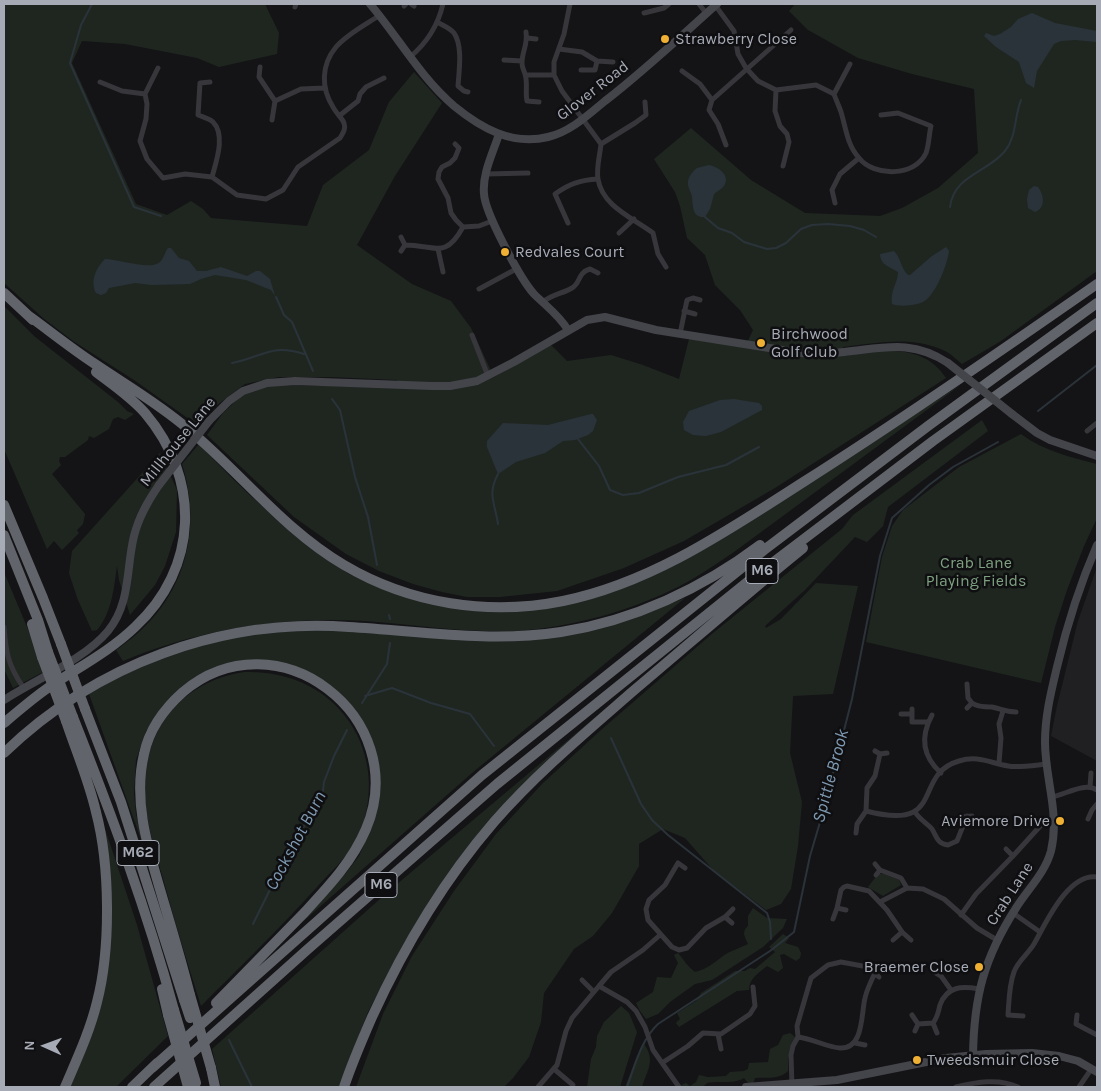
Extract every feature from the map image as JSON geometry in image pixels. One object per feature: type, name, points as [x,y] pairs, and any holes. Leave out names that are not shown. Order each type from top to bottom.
[{"type":"highway","points":[[29,316],[184,425],[294,529],[345,566],[378,582],[433,600],[458,605],[510,607],[565,601],[602,591],[676,559],[778,498],[898,421],[1097,284]]},
{"type":"highway","points":[[4,293],[56,340],[126,395],[144,412],[161,434],[172,454],[182,484],[186,513],[181,553],[176,572],[168,588],[150,613],[119,641],[45,690],[4,723]]},
{"type":"highway","name":"M6","points":[[132,1087],[482,775],[740,568],[928,426],[1097,303]]},
{"type":"highway","name":"M6","points":[[155,1087],[308,949],[497,784],[750,580],[932,441],[1097,323]]},
{"type":"highway","points":[[4,753],[46,717],[87,688],[161,653],[208,639],[263,629],[323,625],[481,638],[524,636],[561,632],[584,627],[645,608],[672,598],[721,572],[928,426]]},
{"type":"highway","points":[[344,1087],[362,1039],[388,981],[419,925],[457,870],[494,822],[538,776],[596,723],[729,609],[932,441]]},
{"type":"highway","name":"M62","points":[[4,505],[43,598],[121,802],[187,998],[209,1071],[211,1087]]},
{"type":"highway","points":[[4,535],[38,620],[45,654]]},
{"type":"highway","points":[[4,546],[69,719],[102,836],[106,882],[106,940],[100,987],[85,1041],[65,1087]]},
{"type":"highway","points":[[152,1068],[334,880],[356,848],[371,815],[375,784],[374,768],[370,750],[360,726],[347,706],[333,692],[318,682],[294,671],[272,666],[249,665],[232,668],[205,678],[188,688],[174,700],[159,718],[144,752],[140,797],[142,820],[187,998]]},
{"type":"highway","name":"M62","points":[[69,719],[106,802],[149,930],[171,1012],[194,1086]]},
{"type":"highway","points":[[209,1071],[215,1087]]},
{"type":"street","name":"Glover Road","points":[[370,4],[424,76],[454,106],[474,121],[499,134],[522,139],[548,137],[561,133],[582,120],[633,78],[716,4]]},
{"type":"street","points":[[410,57],[428,39],[437,22],[443,4]]},
{"type":"street","points":[[570,4],[566,26],[554,62],[554,75],[562,91],[600,144],[598,179],[604,194],[613,206],[653,233],[658,254],[666,267]]},
{"type":"street","points":[[644,14],[664,8],[669,4]]},
{"type":"street","points":[[699,4],[706,13]]},
{"type":"street","points":[[716,4],[734,31],[738,54],[746,68],[758,81],[776,90],[816,86],[834,94],[841,110],[846,136],[859,158],[872,168],[894,172],[914,166],[926,153],[931,126],[898,113],[880,115]]},
{"type":"street","points":[[158,68],[145,94],[147,104],[146,119],[140,141],[147,159],[163,178],[184,174],[212,177],[237,195],[266,199],[283,190],[298,167],[340,138],[344,122],[332,106],[325,88],[325,69],[331,53],[345,38],[380,15]]},
{"type":"street","points":[[437,22],[451,30],[456,36],[459,51],[456,87],[468,92]]},
{"type":"street","points":[[726,145],[718,124],[709,110],[712,100],[791,30]]},
{"type":"street","points":[[536,39],[527,35],[522,67],[526,75],[525,92],[527,101],[539,102]]},
{"type":"street","points":[[559,49],[582,52],[597,61],[612,62]]},
{"type":"street","points":[[504,60],[522,61]]},
{"type":"street","points":[[581,70],[595,70],[597,61]]},
{"type":"street","points":[[834,94],[850,64]]},
{"type":"street","points":[[260,67],[259,77],[275,102],[272,120]]},
{"type":"street","points":[[682,71],[700,84],[712,100]]},
{"type":"street","points":[[526,75],[554,75]]},
{"type":"street","points":[[340,116],[358,101],[360,94],[366,87],[384,78]]},
{"type":"street","points":[[100,82],[122,91],[145,94]]},
{"type":"street","points":[[210,82],[200,83],[198,115],[213,122],[219,136],[219,148],[212,177]]},
{"type":"street","points":[[275,102],[301,89],[325,88]]},
{"type":"street","points":[[776,90],[775,111],[780,126],[787,134],[789,142],[783,166]]},
{"type":"street","points":[[600,144],[636,124],[646,115],[645,102]]},
{"type":"street","points":[[499,134],[486,174],[484,194],[486,206],[492,221],[533,293],[559,317],[568,330]]},
{"type":"street","points":[[455,144],[459,148],[455,158],[438,172],[438,179],[448,198],[451,213],[463,226],[479,226],[492,221]]},
{"type":"street","points":[[835,203],[832,190],[840,174],[859,158]]},
{"type":"street","points":[[486,174],[528,173]]},
{"type":"street","points":[[568,223],[555,194],[570,184],[583,180],[598,179]]},
{"type":"street","points":[[620,233],[634,219]]},
{"type":"street","points":[[405,245],[438,249],[452,244],[463,226]]},
{"type":"street","points":[[401,237],[405,245]]},
{"type":"street","points":[[401,251],[405,245]]},
{"type":"street","points":[[438,249],[443,272]]},
{"type":"street","points":[[479,289],[518,268]]},
{"type":"street","points":[[543,302],[551,296],[572,288],[577,284],[578,278],[585,271],[590,269],[598,273]]},
{"type":"street","points":[[680,334],[688,300],[693,298],[700,300]]},
{"type":"street","points":[[684,311],[695,314]]},
{"type":"street","name":"Millhouse Lane","points":[[4,700],[88,650],[108,631],[123,604],[133,538],[141,514],[160,485],[209,421],[229,401],[243,391],[267,383],[295,381],[450,386],[477,381],[587,320],[605,317],[680,334],[801,353],[822,354],[888,346],[910,347],[930,352],[948,363],[1037,434],[1097,456]]},
{"type":"street","points":[[472,335],[488,376]]},
{"type":"street","points":[[1087,431],[1097,423]]},
{"type":"street","name":"Crab Lane","points":[[973,1055],[974,1015],[979,989],[988,960],[1013,913],[1045,867],[1051,852],[1055,816],[1046,764],[1046,729],[1051,693],[1066,628],[1097,545]]},
{"type":"street","points":[[4,627],[5,644],[12,671],[23,687]]},
{"type":"street","points":[[967,684],[968,698],[972,703],[981,707],[994,707],[1003,711],[1016,712]]},
{"type":"street","points":[[967,708],[972,703]]},
{"type":"street","points":[[999,763],[1000,724],[1003,711]]},
{"type":"street","points":[[901,714],[912,712],[912,722],[927,722]]},
{"type":"street","points":[[932,715],[927,722],[925,736],[926,754],[930,762],[941,773]]},
{"type":"street","points":[[856,833],[858,824],[866,811],[867,788],[875,776],[878,752],[887,752]]},
{"type":"street","points":[[866,811],[891,816],[907,815],[915,812],[922,805],[941,773],[951,764],[961,760],[981,760],[1011,767],[1046,764]]},
{"type":"street","points":[[1090,787],[1091,773]]},
{"type":"street","points":[[1052,798],[1068,794],[1080,788],[1090,787],[1097,790]]},
{"type":"street","points":[[1088,819],[1097,804]]},
{"type":"street","points":[[915,812],[922,821],[932,828],[938,841],[945,845],[951,845],[957,841],[967,816]]},
{"type":"street","points":[[961,915],[976,894],[1029,840],[1043,822],[1055,816]]},
{"type":"street","points":[[1006,849],[1013,856]]},
{"type":"street","points":[[685,868],[678,864],[665,885],[649,900],[646,909],[648,920],[674,948],[684,950],[710,926],[725,917],[733,909]]},
{"type":"street","points":[[875,864],[878,873],[901,878],[907,888]]},
{"type":"street","points":[[1023,1016],[1008,1015],[1016,967],[1027,954],[1065,894],[1084,879],[1097,877]]},
{"type":"street","points":[[658,880],[665,885]]},
{"type":"street","points":[[833,919],[841,890],[845,886],[869,891],[880,902],[902,932],[911,940]]},
{"type":"street","points":[[880,902],[907,888],[918,887],[937,895],[976,928],[997,940]]},
{"type":"street","points":[[837,908],[846,910]]},
{"type":"street","points":[[1013,913],[1040,932]]},
{"type":"street","points":[[725,917],[732,923]]},
{"type":"street","points":[[893,940],[902,932]]},
{"type":"street","points":[[538,1087],[560,1059],[569,1022],[611,972],[643,950],[660,935]]},
{"type":"street","points":[[792,1086],[791,1055],[798,1037],[797,1026],[811,978],[820,969],[833,963],[846,962],[868,967],[877,975],[866,993],[858,1036],[849,1047],[838,1048],[813,1039],[798,1037]]},
{"type":"street","points":[[936,973],[941,976],[951,990]]},
{"type":"street","points":[[582,980],[594,992]]},
{"type":"street","points":[[599,986],[632,1007],[640,1016],[650,1042],[679,1087]]},
{"type":"street","points":[[933,1023],[944,997],[951,990],[966,986],[979,989]]},
{"type":"street","points":[[662,1063],[688,1046],[703,1033],[718,1034],[723,1032],[752,1012],[755,1006],[753,987]]},
{"type":"street","points":[[912,1015],[918,1024]]},
{"type":"street","points":[[1077,1015],[1076,1024],[1097,1035]]},
{"type":"street","points":[[918,1024],[933,1023]]},
{"type":"street","points":[[933,1023],[937,1033]]},
{"type":"street","points":[[915,1031],[918,1024]]},
{"type":"street","points":[[718,1034],[721,1049]]},
{"type":"street","points":[[854,1043],[865,1045]]},
{"type":"street","points":[[746,1087],[792,1086],[855,1077],[938,1059],[1015,1053],[1044,1054],[1071,1059],[1095,1070],[1079,1087]]},
{"type":"street","points":[[554,1069],[573,1085]]},
{"type":"street","points":[[956,1087],[990,1082],[1006,1083],[1018,1087]]},
{"type":"shaded area","points":[[1032,13],[1055,23],[1097,31],[1097,42],[1075,40],[1061,41],[1054,44],[1037,71],[1034,88],[1026,83],[1019,62],[996,47],[984,36],[986,33],[994,36],[1000,34],[1011,27],[1018,19]]},
{"type":"shaded area","points":[[709,165],[725,175],[726,182],[714,194],[710,209],[705,217],[701,217],[694,211],[688,181],[691,174],[697,168]]},
{"type":"shaded area","points":[[1034,186],[1038,187],[1043,197],[1041,208],[1035,212],[1028,208],[1027,199],[1029,190]]},
{"type":"shaded area","points":[[946,247],[949,251],[946,263],[938,284],[930,296],[923,302],[914,305],[892,304],[892,295],[898,272],[882,261],[880,254],[894,251],[906,273],[910,275]]},
{"type":"shaded area","points":[[168,248],[171,248],[179,258],[189,261],[197,271],[221,267],[247,276],[260,271],[270,279],[275,296],[271,290],[246,280],[215,275],[190,284],[152,285],[135,283],[109,288],[106,293],[101,295],[96,293],[94,288],[95,275],[105,259],[142,265],[156,264],[160,262]]},
{"type":"shaded area","points":[[734,399],[759,403],[762,406],[762,410],[721,432],[706,436],[693,435],[684,430],[683,422],[689,411],[720,400]]},
{"type":"shaded area","points":[[591,414],[597,420],[593,431],[588,435],[575,440],[563,441],[545,453],[516,462],[498,474],[487,447],[487,441],[503,423],[548,425]]},
{"type":"shaded area","points":[[1097,567],[1097,761],[1051,736],[1078,621]]},
{"type":"green space","name":"Birchwood Golf Club","points":[[4,4],[265,4],[279,33],[277,54],[219,67],[197,58],[125,44],[82,41],[72,63],[136,204],[167,215],[191,201],[203,209],[211,218],[307,226],[323,185],[369,150],[389,102],[414,72],[442,103],[395,176],[357,245],[412,284],[451,301],[471,328],[493,375],[550,344],[567,361],[611,355],[679,379],[689,339],[745,347],[753,330],[740,310],[715,285],[705,255],[687,238],[675,192],[654,159],[691,128],[751,180],[805,213],[880,216],[902,208],[938,188],[978,153],[974,89],[912,74],[858,58],[808,30],[789,11],[795,4],[1097,4],[1097,271],[1001,341],[962,364],[947,352],[922,343],[882,342],[843,347],[840,355],[884,351],[912,353],[925,358],[936,366],[946,378],[775,488],[684,541],[624,568],[557,591],[500,597],[467,597],[442,592],[413,584],[379,571],[346,554],[294,517],[207,435],[223,413],[244,393],[272,385],[398,387],[397,380],[279,377],[245,384],[196,424],[134,380],[73,341],[43,318],[4,283]]},
{"type":"green space","points":[[4,306],[34,336],[127,411],[134,414],[125,420],[118,417],[113,419],[109,429],[94,438],[89,436],[88,440],[65,457],[60,457],[61,465],[52,474],[85,514],[83,524],[77,530],[79,533],[62,550],[54,541],[47,549],[4,449]]},
{"type":"green space","points":[[962,384],[734,552],[680,586],[621,610],[580,622],[517,631],[460,630],[366,621],[335,620],[273,623],[212,633],[152,650],[123,661],[116,650],[138,633],[157,614],[171,592],[182,569],[188,544],[190,518],[188,492],[182,464],[199,444],[270,513],[349,574],[365,581],[501,610],[634,582],[844,460]]},
{"type":"green space","points":[[982,420],[988,431],[888,507],[883,526],[867,542],[855,537],[805,590],[765,626],[766,628],[781,619],[816,583],[858,586],[833,694],[793,696],[790,753],[802,802],[798,846],[791,889],[781,904],[766,910],[714,871],[685,838],[663,829],[639,844],[639,866],[612,913],[593,936],[574,949],[544,993],[541,1022],[529,1057],[504,1087],[356,1087],[383,1014],[412,956],[454,891],[496,834],[543,783],[713,633],[842,529],[853,515]]},
{"type":"green space","name":"Crab Lane Playing Fields","points":[[1021,434],[1048,449],[1097,464],[1097,518],[1067,590],[1055,627],[1041,683],[866,642],[882,557],[892,526],[903,510],[959,467]]},
{"type":"green space","points":[[160,453],[177,490],[176,532],[165,566],[155,585],[130,615],[119,580],[117,566],[106,616],[97,630],[92,631],[78,600],[69,573],[72,551]]},
{"type":"green space","points":[[4,572],[37,651],[43,672],[13,688],[4,669]]},
{"type":"green space","points":[[685,598],[472,773],[290,933],[346,873],[359,856],[372,827],[379,796],[356,715],[289,666],[268,663],[216,668],[187,684],[163,705],[146,731],[136,760],[134,794],[136,814],[143,845],[88,691],[179,650],[255,633],[335,629],[483,641],[647,613]]},
{"type":"green space","points":[[245,672],[274,674],[301,682],[325,696],[335,705],[353,728],[365,755],[368,769],[368,798],[362,827],[354,844],[343,859],[201,1006],[152,839],[147,815],[145,778],[148,757],[155,738],[164,721],[176,706],[190,694],[207,684],[225,676]]},
{"type":"green space","points":[[599,714],[502,809],[393,964],[368,1012],[339,1087],[221,1087],[212,1049],[390,890]]},
{"type":"green space","points":[[100,814],[137,925],[168,1036],[116,1087],[68,1087],[105,976]]},
{"type":"green space","points":[[878,874],[884,874],[899,880],[901,885],[883,896],[868,887]]},
{"type":"green space","points":[[753,908],[767,918],[787,919],[783,928],[763,947],[712,980],[695,984],[670,1002],[658,1014],[646,1019],[636,1003],[653,992],[657,977],[671,978],[678,963],[674,955],[678,953],[695,972],[748,944],[744,932],[748,926],[748,916]]},
{"type":"green space","points":[[783,934],[789,938],[785,943],[798,947],[801,953],[800,958],[796,961],[784,954],[780,955],[783,968],[778,972],[767,966],[753,979],[749,990],[737,991],[679,1027],[676,1023],[680,1019],[677,1013],[696,1001],[701,993],[735,971],[755,969],[775,952],[769,947]]},
{"type":"green space","points":[[621,1006],[629,1013],[637,1032],[620,1087],[587,1087],[597,1036],[604,1022]]},
{"type":"green space","points":[[790,1033],[795,1037],[788,1059],[788,1071],[781,1076],[755,1078],[753,1084],[748,1083],[744,1078],[735,1081],[711,1082],[699,1087],[683,1087],[681,1085],[686,1083],[690,1086],[696,1082],[699,1075],[708,1077],[726,1076],[730,1072],[748,1069],[749,1063],[768,1062],[770,1049],[778,1045],[783,1035]]},
{"type":"green space","points":[[644,1044],[648,1050],[650,1061],[642,1087],[625,1087],[637,1056]]},
{"type":"waterway","points":[[92,4],[81,25],[70,63],[134,207],[161,216]]},
{"type":"waterway","points":[[950,207],[953,196],[964,181],[998,158],[1009,145],[1021,100]]},
{"type":"waterway","points":[[705,217],[718,228],[732,233],[744,242],[767,249],[776,248],[786,243],[801,229],[812,225],[850,226],[864,230],[876,237]]},
{"type":"waterway","points":[[276,297],[284,315],[292,322],[313,371]]},
{"type":"waterway","points":[[232,363],[275,350],[304,354]]},
{"type":"waterway","name":"Spittle Brook","points":[[1038,411],[1097,365]]},
{"type":"waterway","points":[[332,399],[340,410],[355,477],[368,517],[377,565]]},
{"type":"waterway","points":[[578,439],[599,466],[610,490],[623,495],[639,493],[678,477],[726,465],[759,447]]},
{"type":"waterway","name":"Spittle Brook","points":[[627,1087],[643,1045],[658,1024],[770,951],[794,932],[810,856],[852,699],[880,556],[892,518],[929,485],[953,467],[998,442]]},
{"type":"waterway","points":[[498,474],[492,493],[498,524]]},
{"type":"waterway","points":[[389,615],[390,619]]},
{"type":"waterway","points":[[362,703],[387,664],[390,643]]},
{"type":"waterway","name":"Cockshot Burn","points":[[365,696],[392,688],[431,703],[470,714],[494,746]]},
{"type":"waterway","name":"Cockshot Burn","points":[[253,924],[294,841],[322,799],[324,782],[347,730]]},
{"type":"waterway","points":[[611,738],[641,804],[652,820],[668,835],[767,913],[770,922],[771,939]]},
{"type":"waterway","name":"Cockshot Burn","points":[[229,1040],[252,1087]]},
{"type":"place","name":"Strawberry Close","points":[[665,39]]},
{"type":"place","name":"Redvales Court","points":[[505,252]]},
{"type":"place","name":"Birchwood Golf Club","points":[[761,343]]},
{"type":"place","name":"Aviemore Drive","points":[[1060,821]]},
{"type":"place","name":"Braemer Close","points":[[979,967]]},
{"type":"place","name":"Tweedsmuir Close","points":[[917,1060]]}]
